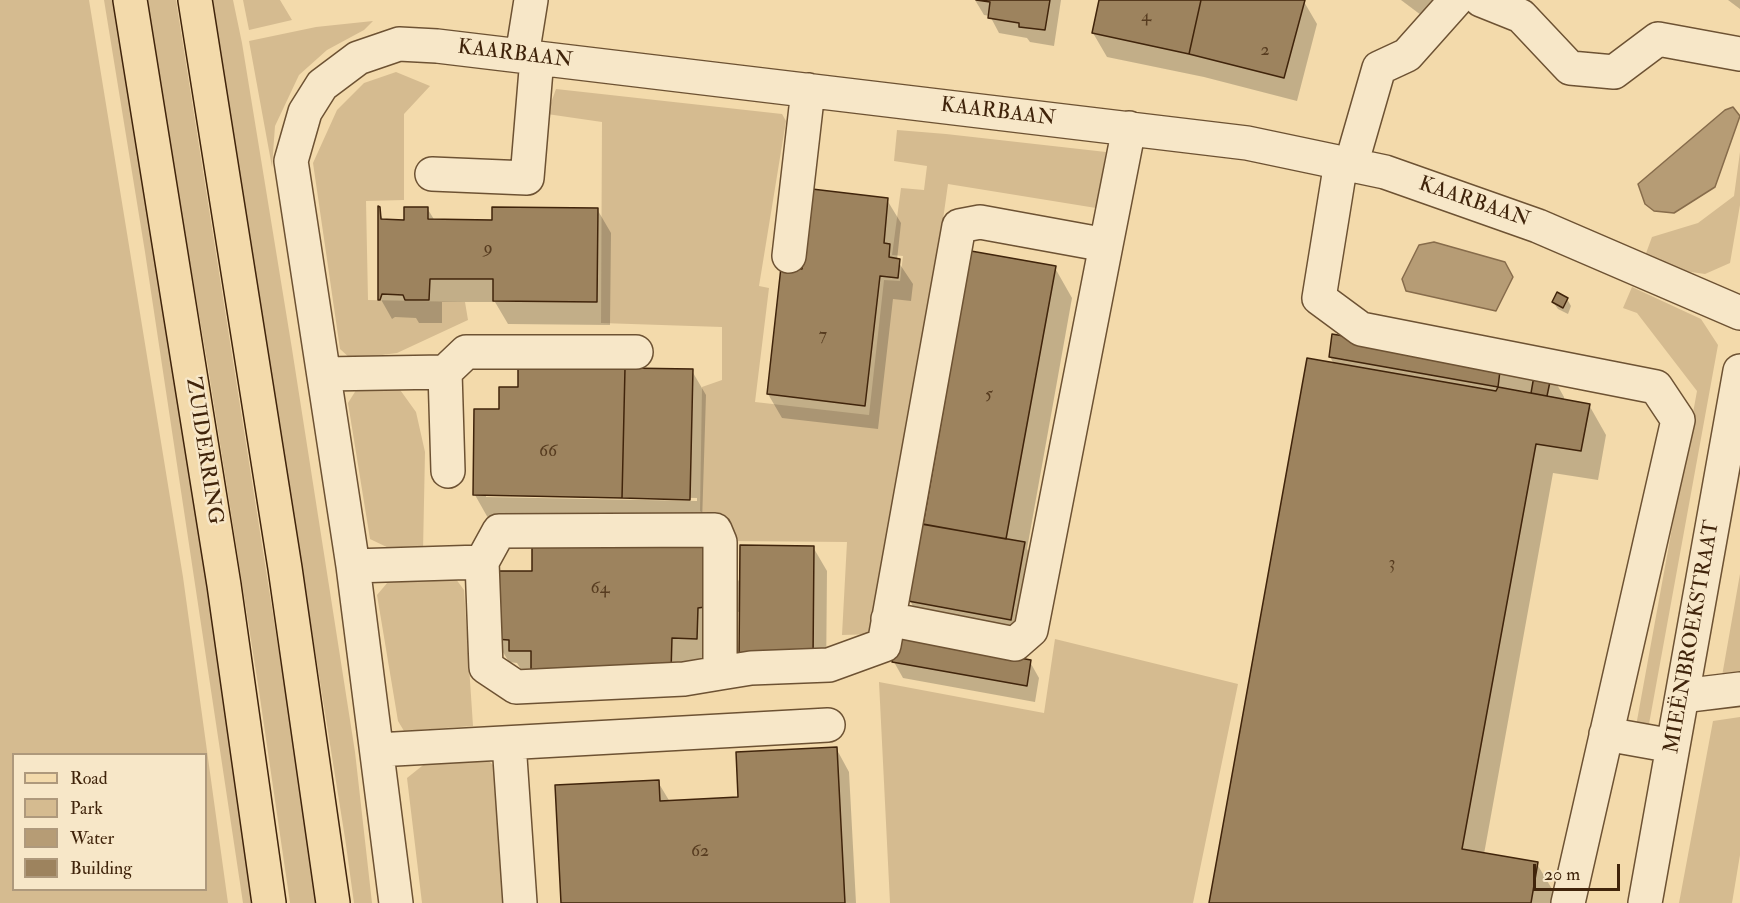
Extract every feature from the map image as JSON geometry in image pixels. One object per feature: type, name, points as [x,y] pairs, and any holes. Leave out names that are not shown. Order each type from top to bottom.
[{"type":"main road","name":"ZUIDERRING","points":[[130,0],[224,585],[269,903]]},
{"type":"main road","points":[[195,0],[285,568],[333,903]]},
{"type":"street","points":[[432,174],[527,178],[531,0]]},
{"type":"street","points":[[1456,0],[1407,55],[1379,68],[1346,164],[1319,298],[1361,328],[1656,387],[1678,420],[1568,903]]},
{"type":"street","points":[[1481,0],[1521,16],[1570,68],[1614,72],[1658,39],[1740,54]]},
{"type":"street","name":"KAARBAAN","points":[[324,374],[291,161],[305,112],[322,85],[358,58],[399,44],[437,46],[1247,142],[1385,172],[1538,226],[1740,313]]},
{"type":"street","points":[[789,256],[808,90]]},
{"type":"street","points":[[888,619],[1015,644],[1031,630],[1129,128]]},
{"type":"street","points":[[720,673],[720,542],[715,530],[499,531],[482,562],[486,667],[516,687],[684,679],[751,668],[829,665],[884,645],[959,225],[980,222],[1106,245]]},
{"type":"street","points":[[448,471],[446,372],[466,351],[636,352]]},
{"type":"street","name":"MIEËNBROEKSTRAAT","points":[[1645,903],[1740,371]]},
{"type":"street","points":[[396,903],[353,566],[324,374],[446,372]]},
{"type":"street","points":[[353,566],[482,562]]},
{"type":"street","points":[[1682,696],[1740,689]]},
{"type":"street","points":[[377,750],[828,725]]},
{"type":"street","points":[[1606,734],[1673,746]]},
{"type":"street","points":[[509,743],[520,903]]},
{"type":"green space","points":[[0,0],[89,0],[183,577],[228,903],[0,903]]},
{"type":"green space","points":[[104,0],[114,0],[249,852],[255,903],[243,903],[145,252]]},
{"type":"green space","points":[[145,0],[176,0],[290,722],[316,903],[290,903],[208,367]]},
{"type":"green space","points":[[211,0],[233,0],[242,43],[355,752],[372,903],[354,903]]},
{"type":"green space","points":[[243,0],[280,0],[292,20],[249,30]]},
{"type":"green space","points":[[373,21],[364,30],[327,50],[299,75],[275,126],[272,167],[249,41],[316,27]]},
{"type":"green space","points":[[396,72],[430,86],[404,114],[404,200],[366,201],[368,300],[465,302],[468,320],[397,353],[351,359],[340,349],[313,163],[337,110],[364,83]]},
{"type":"green space","points":[[556,89],[782,114],[786,121],[759,286],[769,288],[755,402],[869,415],[884,280],[900,281],[903,256],[892,255],[901,188],[924,190],[927,166],[894,161],[897,130],[1106,152],[1096,208],[948,184],[907,476],[878,634],[842,635],[847,542],[728,541],[713,521],[700,511],[702,387],[722,380],[722,327],[601,323],[602,122],[547,114]]},
{"type":"green space","points":[[1740,152],[1740,205],[1730,263],[1705,274],[1677,270],[1645,256],[1652,237],[1698,223],[1734,196]]},
{"type":"green space","points":[[1632,287],[1701,319],[1718,345],[1649,724],[1636,726],[1697,391],[1637,313],[1623,308]]},
{"type":"green space","points":[[358,387],[398,387],[416,412],[425,452],[423,551],[395,551],[370,539],[348,403]]},
{"type":"green space","points":[[450,571],[464,590],[473,726],[404,731],[398,721],[377,595],[393,576]]},
{"type":"green space","points":[[1740,574],[1740,675],[1722,676]]},
{"type":"green space","points":[[1055,639],[1238,684],[1193,903],[890,903],[879,682],[1044,713]]},
{"type":"green space","points":[[1740,717],[1740,855],[1732,903],[1679,903],[1713,721]]},
{"type":"green space","points":[[483,755],[495,767],[503,903],[422,903],[407,778],[432,758]]},
{"type":"water","points":[[1733,107],[1740,116],[1715,187],[1674,213],[1654,211],[1645,204],[1638,184],[1725,110]]},
{"type":"water","points":[[1434,242],[1505,262],[1513,277],[1496,311],[1406,291],[1402,279],[1419,245]]},
{"type":"building","points":[[976,0],[1050,0],[1045,30],[1019,27],[1019,23],[988,18],[990,2]]},
{"type":"building","points":[[1099,0],[1201,0],[1189,54],[1092,33]]},
{"type":"building","points":[[1201,0],[1305,0],[1284,78],[1189,54]]},
{"type":"building","points":[[812,189],[888,198],[884,243],[890,244],[889,257],[900,259],[898,278],[880,276],[865,406],[767,394],[781,267],[802,269]]},
{"type":"building","points":[[378,206],[381,219],[404,220],[404,207],[428,207],[428,219],[492,220],[492,207],[598,208],[597,302],[493,301],[493,279],[430,279],[429,300],[405,300],[403,295],[382,294],[378,300]]},
{"type":"building","points":[[971,251],[1056,266],[1006,539],[923,524]]},
{"type":"building","points":[[1557,292],[1568,298],[1563,308],[1552,302]]},
{"type":"building","points":[[1332,334],[1552,372],[1547,396],[1531,393],[1534,376],[1500,371],[1498,387],[1329,357]]},
{"type":"building","points":[[1307,358],[1496,391],[1498,387],[1590,404],[1581,451],[1536,444],[1462,849],[1538,862],[1531,903],[1209,903]]},
{"type":"building","points":[[518,359],[625,368],[622,498],[473,495],[474,409],[499,409],[499,387],[518,387]]},
{"type":"building","points":[[625,368],[693,369],[690,500],[622,498]]},
{"type":"building","points":[[921,524],[1025,542],[1011,620],[908,601]]},
{"type":"building","points":[[532,539],[706,540],[705,607],[698,608],[697,639],[672,638],[671,672],[531,672],[531,651],[509,651],[509,640],[494,639],[494,571],[532,571]]},
{"type":"building","points":[[740,545],[814,546],[813,659],[739,658]]},
{"type":"building","points":[[897,636],[1031,660],[1027,686],[892,662]]},
{"type":"building","points":[[837,747],[845,903],[561,903],[555,785],[659,780],[660,801],[738,797],[736,752]]}]
